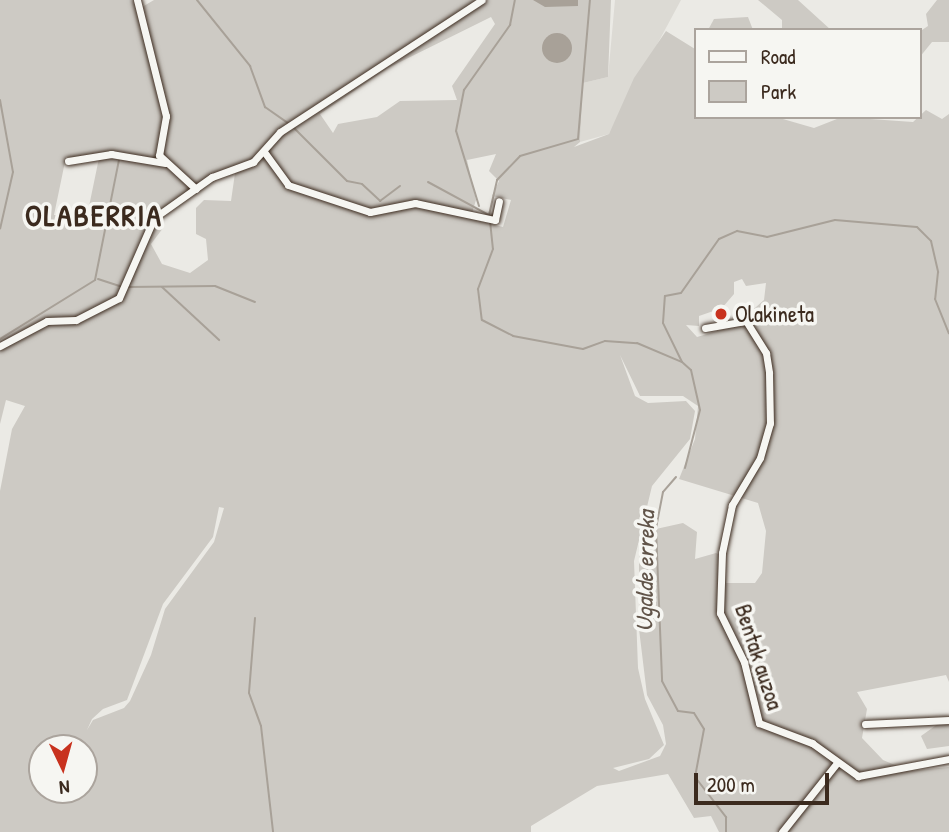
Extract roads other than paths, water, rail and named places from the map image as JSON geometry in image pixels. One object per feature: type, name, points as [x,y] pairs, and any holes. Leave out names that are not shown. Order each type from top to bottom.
[{"type":"street","points":[[137,0],[166,116],[157,146],[165,163],[196,189]]},
{"type":"street","points":[[0,346],[47,321],[76,320],[119,298],[147,225],[196,189],[265,153],[280,132],[482,0]]},
{"type":"street","points":[[265,153],[288,185],[340,204],[377,212],[429,204],[489,220],[499,201]]},
{"type":"street","points":[[68,161],[111,155],[165,163]]},
{"type":"street","name":"Bentak auzoa","points":[[705,328],[742,319],[756,332],[766,353],[771,410],[760,458],[723,532],[720,613],[744,662],[762,726],[812,743],[836,764],[862,777],[949,759]]},
{"type":"street","points":[[865,724],[949,720]]},
{"type":"street","points":[[782,832],[836,764]]},
{"type":"waterway","points":[[197,0],[250,66],[265,107],[289,124]]},
{"type":"waterway","points":[[479,206],[456,131],[464,90],[510,25],[515,0]]},
{"type":"waterway","points":[[489,215],[497,180],[520,156],[578,139],[590,0]]},
{"type":"waterway","points":[[0,100],[13,172],[0,229]]},
{"type":"waterway","points":[[294,128],[347,181],[362,184],[380,201],[400,186]]},
{"type":"waterway","points":[[0,339],[95,280],[119,160]]},
{"type":"waterway","points":[[428,182],[489,215]]},
{"type":"waterway","points":[[682,362],[663,323],[665,296],[681,293],[719,239],[737,231],[767,237],[835,220],[917,227],[931,241],[938,272],[935,299],[949,333]]},
{"type":"waterway","name":"Ugalde erreka","points":[[490,221],[493,249],[478,289],[482,320],[513,336],[583,349],[605,341],[637,343],[682,362],[691,370],[700,410],[685,468]]},
{"type":"waterway","points":[[98,279],[122,287]]},
{"type":"waterway","points":[[129,287],[215,286],[255,302]]},
{"type":"waterway","points":[[162,287],[219,340]]},
{"type":"waterway","name":"Ugalde erreka","points":[[676,477],[663,492],[656,529],[662,681],[678,711],[694,713],[704,729],[695,777],[726,817],[726,832]]},
{"type":"waterway","points":[[255,618],[249,693],[261,726],[273,832]]},
{"type":"place","name":"Olakineta","points":[[721,314]]},
{"type":"district","name":"OLABERRIA","points":[[94,215]]}]
